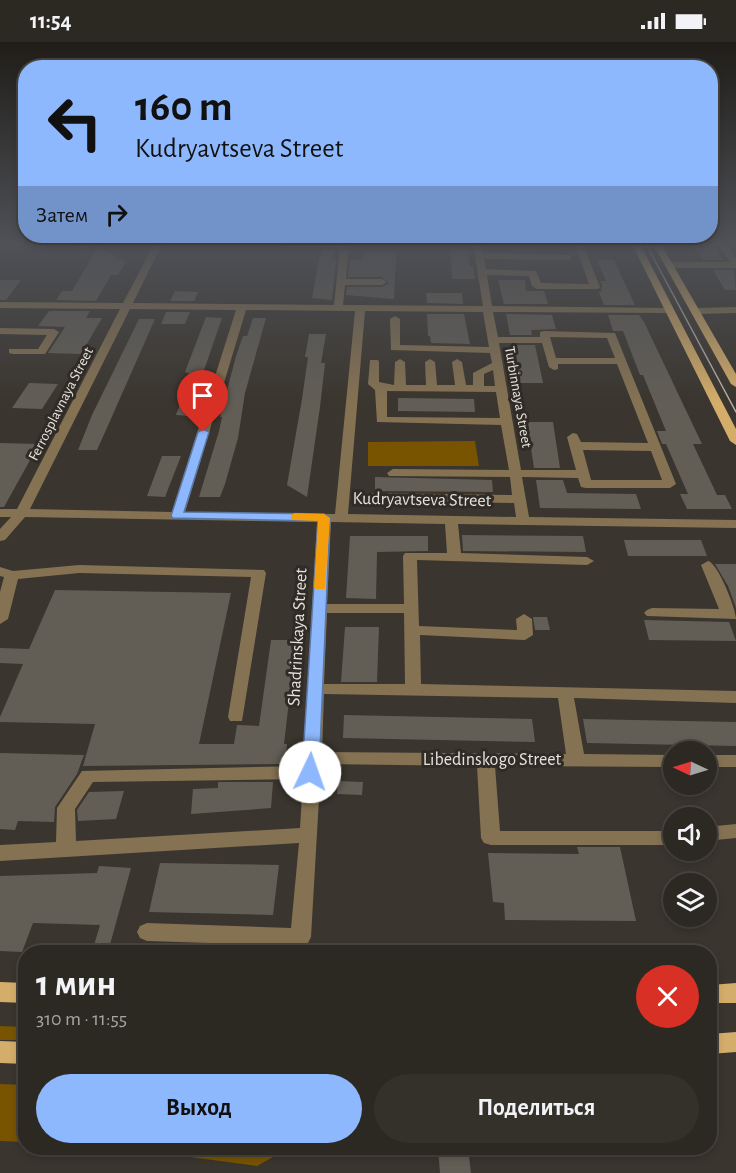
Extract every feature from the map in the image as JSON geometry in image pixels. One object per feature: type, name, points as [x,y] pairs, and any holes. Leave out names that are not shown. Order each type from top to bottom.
[{"type":"main road","points":[[662,297],[736,441]]},
{"type":"main road","points":[[688,297],[736,384]]},
{"type":"main road","points":[[669,310],[696,310]]},
{"type":"main road","points":[[0,992],[18,993]]},
{"type":"main road","points":[[717,994],[736,993]]},
{"type":"main road","points":[[717,1043],[736,1042]]},
{"type":"main road","points":[[0,1052],[18,1053]]},
{"type":"street","name":"Ferrosplavnaya Street","points":[[1,533],[22,513],[132,297]]},
{"type":"street","points":[[338,308],[339,297]]},
{"type":"street","name":"Turbinnaya Street","points":[[486,297],[523,519]]},
{"type":"street","points":[[574,297],[579,311]]},
{"type":"street","points":[[0,305],[669,310]]},
{"type":"street","points":[[22,314],[30,305]]},
{"type":"street","points":[[177,516],[242,307]]},
{"type":"street","points":[[341,518],[360,309]]},
{"type":"street","points":[[696,310],[736,310]]},
{"type":"street","points":[[395,319],[395,348],[494,345],[545,340]]},
{"type":"street","points":[[8,328],[54,332],[41,352],[13,351]]},
{"type":"street","points":[[621,361],[553,364],[544,334],[611,335],[656,447],[670,484],[586,484],[575,441],[656,447]]},
{"type":"street","points":[[374,362],[373,384],[381,388],[501,389]]},
{"type":"street","points":[[400,362],[400,388]]},
{"type":"street","points":[[430,362],[432,388]]},
{"type":"street","points":[[457,362],[461,389]]},
{"type":"street","points":[[479,389],[478,373],[497,364]]},
{"type":"street","points":[[381,388],[381,420],[507,422]]},
{"type":"street","points":[[393,473],[584,474]]},
{"type":"street","points":[[368,497],[519,499]]},
{"type":"street","name":"Kudryavtseva Street","points":[[0,513],[523,519],[736,524]]},
{"type":"street","name":"Shadrinskaya Street","points":[[147,932],[301,938],[309,835],[324,518]]},
{"type":"street","points":[[451,519],[453,557]]},
{"type":"street","points":[[413,689],[410,556],[586,561]]},
{"type":"street","points":[[652,613],[732,614],[708,565]]},
{"type":"street","points":[[0,619],[6,573],[79,569],[259,573],[236,717]]},
{"type":"street","points":[[319,608],[411,609]]},
{"type":"street","points":[[412,630],[525,635],[524,619]]},
{"type":"street","points":[[315,689],[413,689],[736,697]]},
{"type":"street","points":[[565,693],[576,760]]},
{"type":"street","points":[[486,759],[491,838],[663,838]]},
{"type":"street","name":"Libedinskogo Street","points":[[66,849],[66,808],[88,776],[486,759],[663,761]]},
{"type":"street","points":[[717,761],[736,761]]},
{"type":"street","points":[[717,833],[736,831]]},
{"type":"street","points":[[0,853],[309,835]]},
{"type":"shaded area","points":[[475,441],[479,466],[368,466],[368,442]]},
{"type":"shaded area","points":[[0,1026],[18,1027],[18,1040],[0,1040]]},
{"type":"shaded area","points":[[0,1084],[18,1085],[18,1142],[0,1141]]},
{"type":"shaded area","points":[[174,1155],[277,1155],[257,1166]]},
{"type":"building","points":[[0,297],[8,297],[6,300],[0,300]]},
{"type":"building","points":[[58,297],[98,297],[96,301],[56,300]]},
{"type":"building","points":[[172,297],[196,297],[194,301],[170,301]]},
{"type":"building","points":[[312,297],[332,297],[332,300]]},
{"type":"building","points":[[367,297],[394,297],[394,299]]},
{"type":"building","points":[[426,297],[462,297],[463,304],[427,303]]},
{"type":"building","points":[[502,297],[546,297],[548,304],[504,304]]},
{"type":"building","points":[[601,297],[631,297],[635,305],[604,305]]},
{"type":"building","points":[[49,311],[90,311],[86,318],[102,318],[81,354],[48,353],[65,327],[38,326]]},
{"type":"building","points":[[166,312],[190,312],[185,324],[161,324]]},
{"type":"building","points":[[427,314],[464,314],[470,344],[431,343],[430,336],[428,336]]},
{"type":"building","points":[[506,314],[552,315],[556,329],[531,330],[532,335],[510,335]]},
{"type":"building","points":[[608,315],[639,315],[644,322],[702,444],[693,444],[717,495],[725,495],[732,509],[687,509],[680,494],[688,494],[666,444],[662,444],[657,431],[666,431],[623,331],[613,331]]},
{"type":"building","points":[[206,317],[222,318],[201,379],[185,372]]},
{"type":"building","points":[[253,318],[266,318],[245,393],[238,438],[225,484],[220,497],[199,497],[219,431],[222,417],[220,417],[236,356],[243,336],[247,336]]},
{"type":"building","points":[[139,319],[155,319],[97,450],[78,450],[92,415]]},
{"type":"building","points":[[309,334],[326,334],[321,363],[325,363],[320,407],[307,497],[287,485],[302,399]]},
{"type":"building","points":[[512,345],[535,345],[543,383],[516,383],[510,347]]},
{"type":"building","points":[[29,383],[58,384],[42,409],[12,408]]},
{"type":"building","points":[[185,391],[198,391],[189,416],[176,415]]},
{"type":"building","points":[[398,398],[474,399],[475,412],[398,411]]},
{"type":"building","points":[[527,422],[553,422],[560,468],[534,468]]},
{"type":"building","points":[[0,443],[39,444],[4,507],[0,507]]},
{"type":"building","points":[[162,456],[181,456],[165,497],[147,496]]},
{"type":"building","points":[[375,477],[492,480],[493,492],[375,491]]},
{"type":"building","points":[[536,480],[563,480],[567,493],[636,494],[641,509],[540,508]]},
{"type":"building","points":[[462,535],[583,536],[586,552],[463,551]]},
{"type":"building","points":[[350,536],[428,536],[428,551],[377,552],[376,599],[346,598]]},
{"type":"building","points":[[624,540],[701,540],[707,556],[628,556]]},
{"type":"building","points":[[715,564],[736,564],[736,608],[728,586]]},
{"type":"building","points":[[55,590],[231,593],[199,744],[234,744],[237,725],[259,726],[271,640],[296,640],[284,744],[287,744],[286,764],[83,766],[95,724],[0,722],[0,717],[23,664],[0,663],[0,648],[29,649]]},
{"type":"building","points":[[533,617],[547,617],[550,630],[535,630]]},
{"type":"building","points":[[644,620],[729,622],[736,641],[649,640]]},
{"type":"building","points":[[345,627],[379,627],[377,682],[341,682]]},
{"type":"building","points":[[344,715],[532,719],[535,742],[343,738]]},
{"type":"building","points":[[583,719],[736,722],[736,746],[717,746],[717,741],[663,741],[663,745],[587,743]]},
{"type":"building","points":[[0,753],[84,755],[77,774],[55,807],[54,822],[18,821],[15,830],[0,829]]},
{"type":"building","points":[[338,781],[363,782],[362,795],[337,794]]},
{"type":"building","points":[[218,782],[273,782],[271,808],[191,814],[193,789],[218,788]]},
{"type":"building","points":[[124,791],[116,819],[78,821],[77,810],[89,792]]},
{"type":"building","points":[[577,847],[620,847],[636,921],[505,920],[504,903],[493,902],[488,853],[579,854]]},
{"type":"building","points":[[160,863],[279,865],[273,915],[149,912]]},
{"type":"building","points":[[99,866],[131,868],[110,945],[94,945],[100,925],[33,923],[25,945],[18,945],[18,952],[0,951],[0,876],[97,873]]},
{"type":"building","points":[[439,1155],[469,1155],[471,1173],[440,1173]]},
{"type":"tram line","points":[[674,297],[736,412]]},
{"type":"slow traffic","points":[[295,517],[324,518],[320,587]]},
{"type":"route","points":[[203,432],[177,516],[324,518],[310,772]]}]
